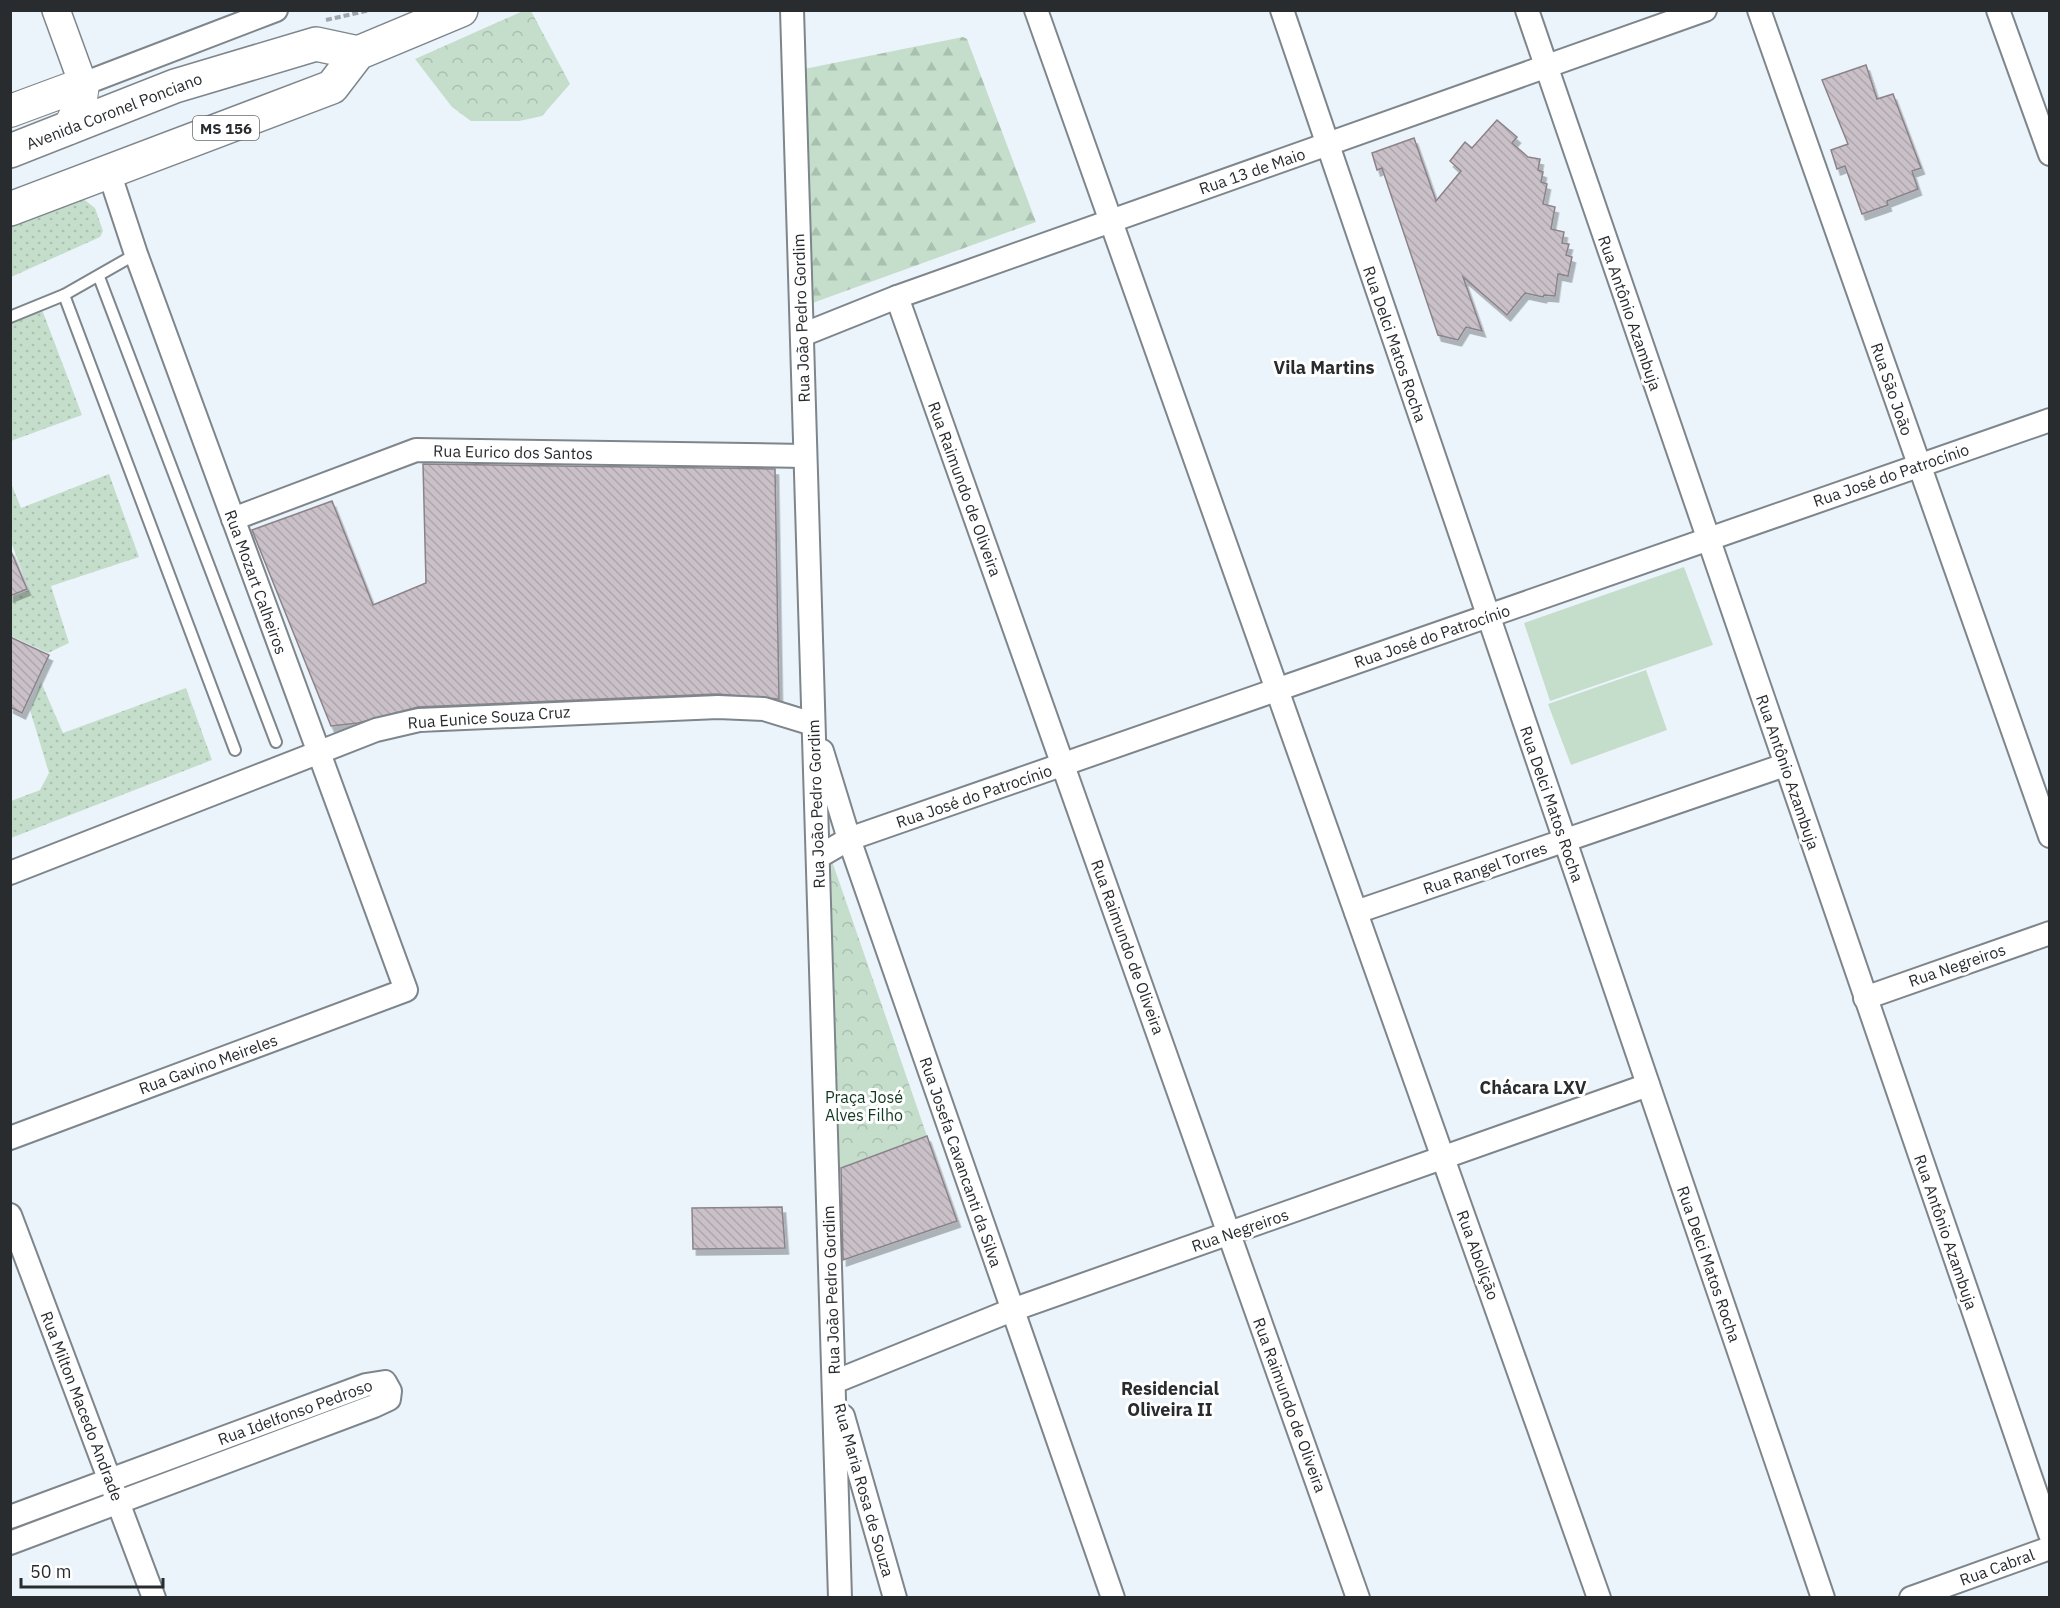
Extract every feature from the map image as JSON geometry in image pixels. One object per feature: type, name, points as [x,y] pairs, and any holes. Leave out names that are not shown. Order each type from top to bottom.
[{"type":"main road","name":"MS 156","points":[[10,209],[332,87],[358,53],[460,10]]},
{"type":"main road","name":"Avenida Coronel Ponciano","points":[[10,152],[175,86],[316,44],[358,53]]},
{"type":"main road","points":[[242,66],[251,70],[259,85],[260,98],[254,117]]},
{"type":"main road","points":[[83,87],[116,110]]},
{"type":"main road","points":[[10,111],[83,87]]},
{"type":"main road","points":[[69,128],[83,87]]},
{"type":"street","points":[[56,10],[83,87],[276,10]]},
{"type":"street","name":"Rua João Pedro Gordim","points":[[792,10],[840,1598]]},
{"type":"street","name":"Rua Abolição","points":[[1036,10],[1599,1598]]},
{"type":"street","name":"Rua Delci Matos Rocha","points":[[1282,10],[1823,1598]]},
{"type":"street","name":"Rua Antônio Azambuja","points":[[1527,10],[2049,1534]]},
{"type":"street","name":"Rua 13 de Maio","points":[[802,335],[897,297],[1705,10]]},
{"type":"street","name":"Rua São João","points":[[1759,10],[2049,836]]},
{"type":"street","points":[[1998,10],[2049,154]]},
{"type":"street","name":"Rua Mozart Calheiros","points":[[109,172],[136,254],[406,990]]},
{"type":"street","name":"Rua Raimundo de Oliveira","points":[[897,297],[1358,1598]]},
{"type":"street","name":"Rua José do Patrocínio","points":[[818,857],[849,839],[2049,420]]},
{"type":"street","name":"Rua Eurico dos Santos","points":[[233,519],[416,450],[805,456]]},
{"type":"street","name":"Rua Eunice Souza Cruz","points":[[10,873],[376,730],[419,720],[718,707],[764,709],[813,724]]},
{"type":"street","name":"Rua Josefa Cavancanti da Silva","points":[[813,724],[849,839],[1113,1598]]},
{"type":"street","name":"Rua Rangel Torres","points":[[1356,912],[1785,765]]},
{"type":"street","name":"Rua Negreiros","points":[[1865,998],[2049,933]]},
{"type":"street","name":"Rua Gavino Meireles","points":[[10,1138],[406,990]]},
{"type":"street","name":"Rua Negreiros","points":[[834,1382],[1012,1310],[1648,1085]]},
{"type":"street","name":"Rua Milton Macedo Andrade","points":[[10,1215],[154,1598]]},
{"type":"street","name":"Rua Idelfonso Pedroso","points":[[10,1517],[373,1383],[385,1382],[390,1391],[389,1399],[374,1406],[10,1543]]},
{"type":"street","name":"Rua Maria Rosa de Souza","points":[[834,1382],[895,1598]]},
{"type":"street","name":"Rua Cabral","points":[[1911,1598],[2049,1548]]},
{"type":"lane","points":[[10,318],[64,295],[136,254]]},
{"type":"lane","points":[[99,277],[276,742]]},
{"type":"lane","points":[[64,295],[235,750]]},
{"type":"path","points":[[321,21],[370,10]]},
{"type":"green space","points":[[523,11],[531,11],[570,84],[542,116],[519,121],[471,121],[452,107],[415,59]]},
{"type":"green space","points":[[963,37],[967,39],[1036,222],[807,305],[794,71]]},
{"type":"green space","points":[[77,194],[95,208],[103,231],[100,237],[11,277],[10,214]]},
{"type":"green space","points":[[41,307],[82,415],[11,441],[11,318]]},
{"type":"green space","points":[[109,474],[139,557],[51,586],[69,643],[48,653],[11,636],[11,597],[29,590],[11,542],[11,483],[21,508]]},
{"type":"green space","points":[[1684,567],[1713,645],[1550,701],[1524,623]]},
{"type":"green space","points":[[1646,670],[1667,730],[1571,765],[1548,704]]},
{"type":"green space","points":[[41,682],[63,733],[186,688],[212,760],[11,838],[11,801],[40,790],[49,773],[30,710]]},
{"type":"green space","name":"Praça José Alves Filho","points":[[832,861],[927,1136],[817,1177],[808,868]]},
{"type":"building","points":[[1866,65],[1877,99],[1893,94],[1921,168],[1912,171],[1918,189],[1887,201],[1888,205],[1862,214],[1845,166],[1837,169],[1831,150],[1848,144],[1822,80]]},
{"type":"building","points":[[1497,120],[1517,137],[1512,143],[1528,157],[1540,159],[1538,170],[1543,172],[1541,182],[1547,184],[1543,204],[1555,207],[1551,229],[1564,232],[1562,243],[1569,244],[1566,255],[1572,257],[1568,276],[1558,274],[1555,296],[1544,295],[1543,297],[1525,293],[1507,315],[1463,277],[1482,331],[1466,327],[1458,340],[1438,335],[1382,168],[1377,170],[1372,153],[1414,138],[1436,201],[1461,171],[1450,161],[1465,142],[1472,148]]},
{"type":"building","points":[[423,464],[775,469],[779,699],[717,694],[418,707],[358,723],[331,726],[252,530],[332,501],[373,605],[426,583]]},
{"type":"building","points":[[10,549],[27,589],[10,596]]},
{"type":"building","points":[[10,637],[49,655],[22,713],[10,707]]},
{"type":"building","points":[[927,1136],[957,1221],[843,1260],[841,1168]]},
{"type":"building","points":[[782,1207],[785,1248],[693,1249],[692,1208]]},
{"type":"district","name":"Vila Martins","points":[[1324,367]]},
{"type":"district","name":"Chácara LXV","points":[[1533,1087]]},
{"type":"district","name":"Residencial Oliveira II","points":[[1170,1398]]}]
